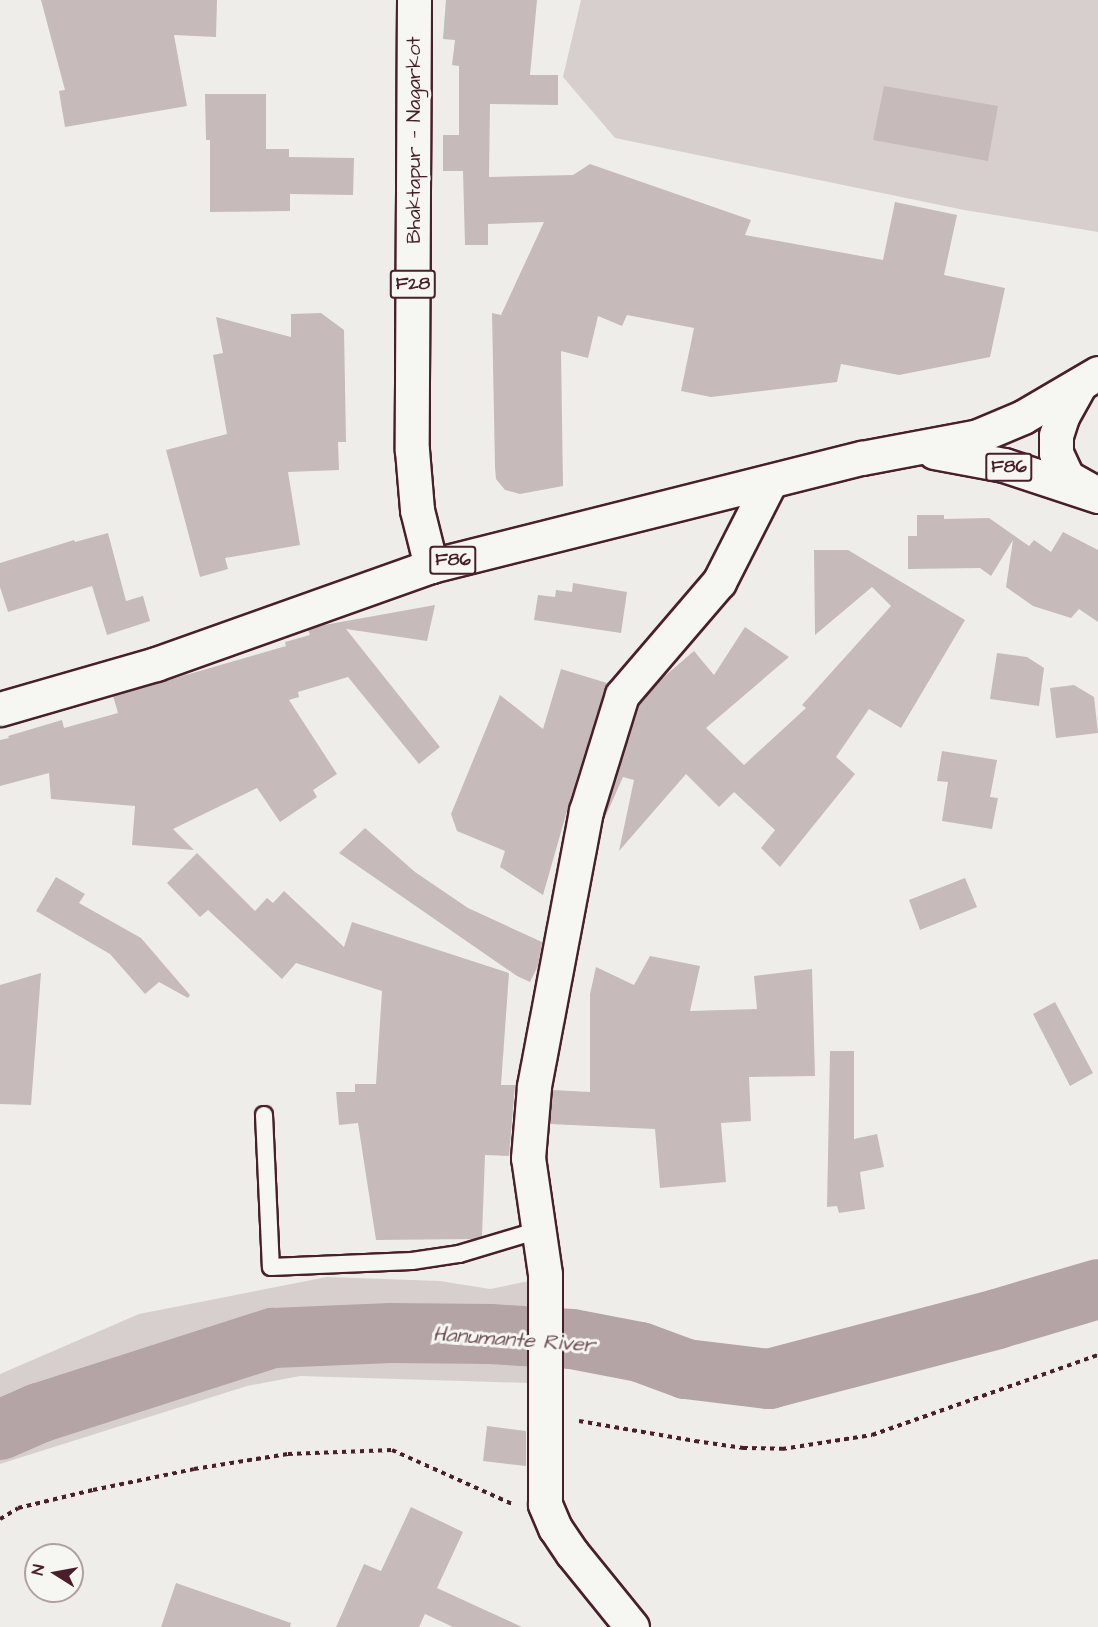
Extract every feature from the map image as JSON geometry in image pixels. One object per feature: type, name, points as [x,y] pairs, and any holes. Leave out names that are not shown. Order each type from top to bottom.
[{"type":"main road","name":"Bhaktapur — Nagarkot","points":[[414,0],[412,450],[417,510],[431,566]]},
{"type":"main road","points":[[917,449],[978,436],[1023,417],[1088,380]]},
{"type":"main road","points":[[1088,380],[1062,417],[1056,435],[1056,453],[1067,477],[1098,496]]},
{"type":"main road","name":"F86","points":[[0,709],[156,663],[431,566],[862,458],[917,449],[1004,465],[1098,496]]},
{"type":"main road","points":[[632,1627],[555,1528],[545,1504],[543,1409],[545,1274],[528,1158],[534,1086],[586,812],[622,694],[719,582],[770,482]]},
{"type":"lane","points":[[264,1115],[271,1267],[412,1261],[459,1254],[539,1230]]},
{"type":"path","points":[[543,1409],[592,1422],[695,1441],[743,1448],[782,1449],[872,1435],[1098,1355]]},
{"type":"path","points":[[0,1519],[18,1508],[194,1469],[288,1454],[392,1450],[463,1480],[555,1528]]},
{"type":"shaded area","points":[[581,0],[1098,0],[1098,232],[964,210],[615,138],[563,77]]},
{"type":"shaded area","points":[[327,1277],[440,1281],[490,1289],[534,1280],[530,1383],[300,1376],[247,1386],[0,1464],[0,1374],[139,1314]]},
{"type":"building","points":[[41,0],[217,0],[216,37],[174,35],[187,106],[65,127],[59,91],[65,90]]},
{"type":"building","points":[[446,0],[537,0],[530,75],[558,75],[558,105],[490,104],[489,177],[573,175],[590,164],[751,220],[745,235],[883,260],[895,202],[957,215],[944,275],[1005,288],[990,357],[899,375],[841,364],[837,382],[711,397],[681,391],[694,328],[627,315],[622,326],[598,316],[588,358],[561,351],[563,486],[520,494],[505,490],[496,479],[495,467],[492,313],[501,315],[544,222],[488,224],[488,245],[465,245],[463,171],[443,171],[443,135],[459,135],[459,66],[452,65],[455,40],[443,39]]},
{"type":"building","points":[[884,86],[998,106],[988,161],[873,140]]},
{"type":"building","points":[[205,94],[266,94],[266,149],[289,149],[289,157],[354,158],[353,195],[290,194],[290,211],[210,212],[210,140],[206,140]]},
{"type":"building","points":[[321,313],[344,330],[346,442],[338,442],[339,470],[288,472],[300,545],[225,558],[228,569],[200,577],[166,450],[227,434],[213,355],[223,353],[216,317],[291,337],[291,314]]},
{"type":"building","points":[[917,515],[944,515],[944,519],[989,518],[1029,546],[1034,540],[1051,552],[1063,532],[1098,550],[1098,622],[1079,609],[1071,618],[1033,606],[1006,587],[1013,540],[991,576],[980,568],[908,569],[908,536],[917,536]]},
{"type":"building","points":[[108,533],[126,601],[143,596],[150,621],[107,635],[92,586],[8,612],[0,587],[0,563],[74,540],[75,542]]},
{"type":"building","points":[[814,550],[848,550],[965,620],[901,728],[869,709],[836,757],[855,774],[780,867],[761,848],[775,830],[734,792],[719,807],[686,774],[619,851],[634,780],[623,777],[603,822],[604,816],[639,704],[659,681],[694,651],[714,675],[745,627],[789,657],[706,728],[744,765],[806,708],[802,705],[891,606],[872,587],[815,635]]},
{"type":"building","points":[[573,583],[627,592],[621,633],[534,620],[538,595],[555,597],[556,590],[572,592]]},
{"type":"building","points":[[435,605],[427,641],[346,629],[440,747],[419,764],[348,677],[298,692],[299,697],[289,700],[337,774],[313,790],[317,797],[280,822],[257,788],[173,829],[194,850],[132,845],[135,806],[51,799],[49,773],[0,786],[0,740],[9,738],[8,736],[62,720],[64,728],[118,713],[113,696],[286,646],[285,642],[310,635],[308,630],[324,625]]},
{"type":"building","points":[[997,653],[1027,657],[1044,668],[1039,706],[990,699]]},
{"type":"building","points":[[561,669],[607,683],[543,895],[500,867],[505,851],[457,831],[451,814],[500,695],[543,729]]},
{"type":"building","points":[[1074,685],[1094,697],[1098,733],[1056,738],[1050,688]]},
{"type":"building","points":[[942,751],[997,760],[990,797],[998,798],[992,829],[942,821],[948,782],[937,781]]},
{"type":"building","points":[[365,828],[415,872],[468,908],[542,942],[538,966],[530,982],[517,976],[339,853]]},
{"type":"building","points":[[197,853],[255,911],[267,898],[273,903],[284,891],[344,947],[352,922],[509,973],[501,1085],[515,1085],[509,1156],[485,1155],[482,1236],[474,1239],[376,1240],[358,1123],[339,1125],[336,1092],[355,1092],[355,1084],[376,1084],[382,991],[296,963],[282,979],[208,910],[200,917],[167,883]]},
{"type":"building","points":[[56,877],[85,894],[79,903],[141,938],[190,995],[188,998],[159,982],[145,994],[110,954],[36,911]]},
{"type":"building","points":[[965,878],[977,907],[920,930],[909,900]]},
{"type":"building","points":[[650,956],[700,966],[690,1011],[757,1009],[754,976],[812,969],[815,1076],[749,1077],[751,1121],[721,1123],[726,1182],[660,1188],[655,1129],[550,1124],[553,1090],[590,1092],[590,994],[596,967],[634,985]]},
{"type":"building","points":[[41,973],[31,1105],[0,1104],[0,985]]},
{"type":"building","points":[[1055,1002],[1093,1073],[1070,1086],[1033,1014]]},
{"type":"building","points":[[830,1051],[854,1051],[854,1139],[877,1134],[884,1167],[860,1172],[865,1209],[839,1213],[837,1206],[827,1207]]},
{"type":"building","points":[[487,1426],[526,1431],[526,1466],[483,1461]]},
{"type":"building","points":[[411,1507],[463,1532],[437,1588],[522,1627],[453,1627],[425,1614],[419,1627],[336,1627],[364,1564],[381,1571]]},
{"type":"building","points":[[176,1583],[291,1623],[290,1627],[161,1627]]},
{"type":"waterway","name":"Hanumante River","points":[[0,1430],[39,1413],[273,1338],[391,1333],[490,1334],[572,1339],[640,1352],[686,1369],[769,1379],[997,1319],[1098,1289]]}]
